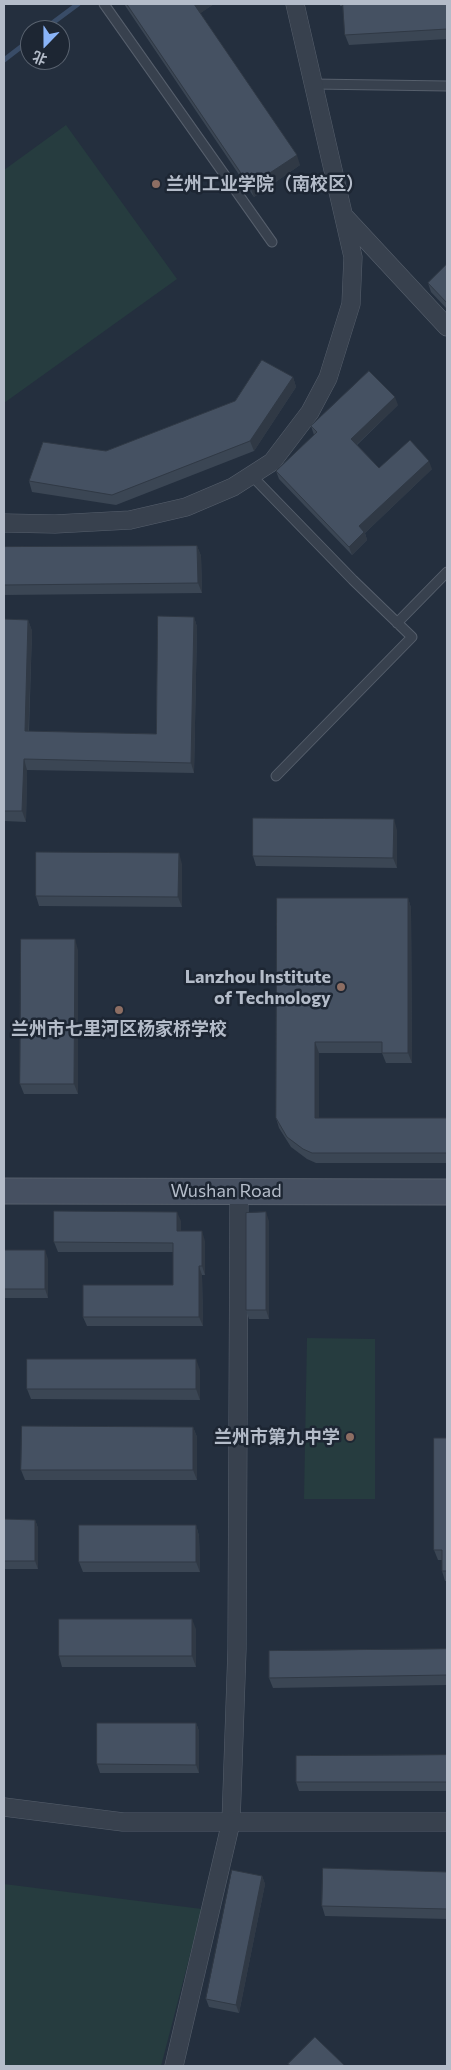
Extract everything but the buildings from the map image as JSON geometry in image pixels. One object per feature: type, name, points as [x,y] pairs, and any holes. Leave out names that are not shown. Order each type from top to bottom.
[{"type":"main road","name":"Wushan Road","points":[[4,1191],[447,1192]]},
{"type":"street","points":[[4,523],[55,524],[130,520],[186,507],[233,487],[272,462],[310,412],[328,378],[351,304],[353,257],[295,4]]},
{"type":"street","points":[[342,214],[447,327]]},
{"type":"street","points":[[174,2066],[231,1822],[237,1649],[239,1192]]},
{"type":"street","points":[[4,1807],[123,1822],[447,1822]]},
{"type":"lane","points":[[104,4],[272,242]]},
{"type":"lane","points":[[313,84],[447,86]]},
{"type":"lane","points":[[252,475],[412,638],[276,776]]},
{"type":"lane","points":[[397,623],[447,572]]},
{"type":"green space","points":[[66,125],[177,279],[4,403],[4,170]]},
{"type":"green space","points":[[307,1338],[375,1339],[375,1499],[304,1499]]},
{"type":"green space","points":[[4,1884],[202,1909],[161,2066],[4,2066]]},
{"type":"waterway","points":[[56,20],[78,4]]},
{"type":"waterway","points":[[4,60],[20,48]]},
{"type":"place","name":"兰州工业学院（南校区）","points":[[156,184]]},
{"type":"place","name":"Lanzhou Institute of Technology","points":[[341,987]]},
{"type":"place","name":"兰州市七里河区杨家桥学校","points":[[119,1010]]},
{"type":"place","name":"兰州市第九中学","points":[[350,1437]]}]
